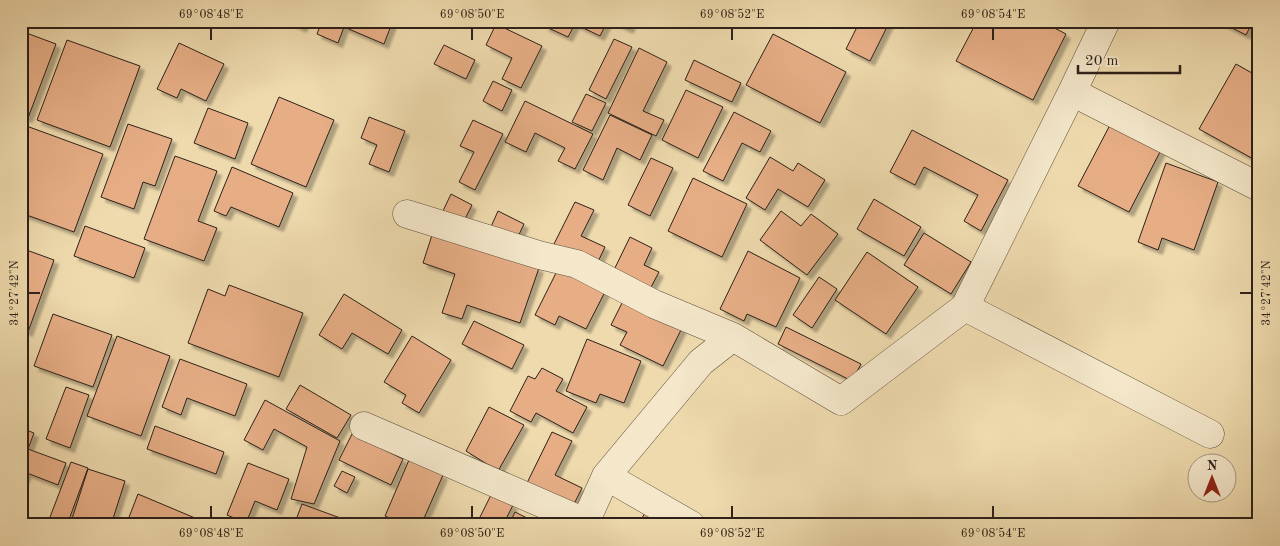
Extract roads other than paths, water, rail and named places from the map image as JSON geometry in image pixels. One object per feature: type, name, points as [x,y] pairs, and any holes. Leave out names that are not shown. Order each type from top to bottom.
[{"type":"street","points":[[407,214],[539,255],[577,264],[654,304],[733,337],[841,401],[965,307],[1106,21]]},
{"type":"street","points":[[1072,92],[1259,187]]},
{"type":"street","points":[[965,307],[1210,434]]},
{"type":"street","points":[[364,426],[584,523],[606,476],[701,362],[733,337]]},
{"type":"street","points":[[606,476],[691,525]]}]
